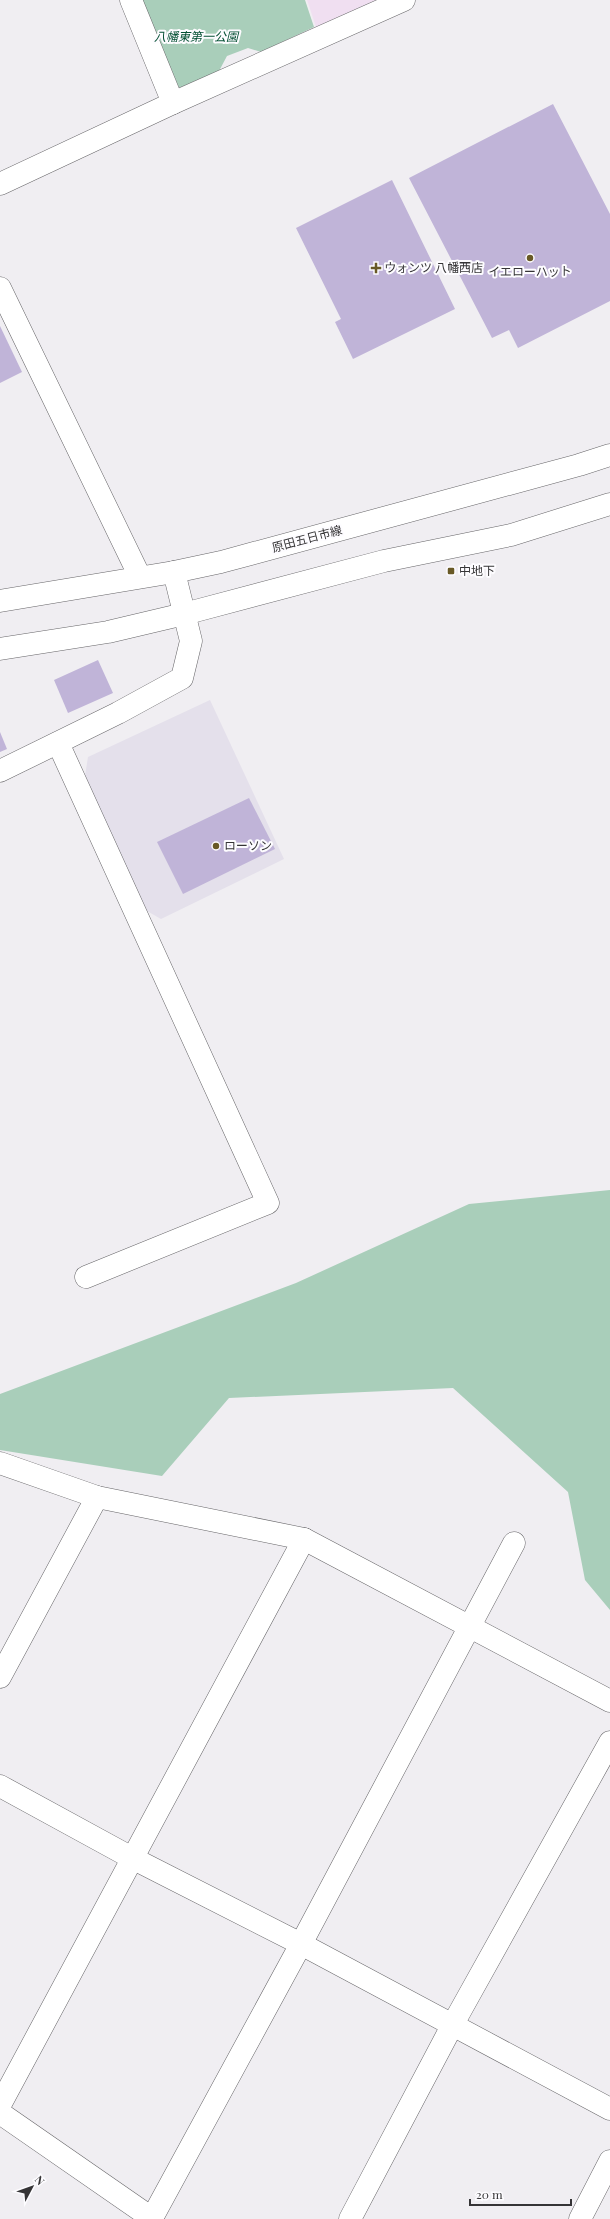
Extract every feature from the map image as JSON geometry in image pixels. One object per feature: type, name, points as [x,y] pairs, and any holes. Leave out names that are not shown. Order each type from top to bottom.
[{"type":"street","points":[[131,0],[173,103]]},
{"type":"street","points":[[0,184],[173,103],[404,0]]},
{"type":"street","points":[[0,288],[140,577]]},
{"type":"street","name":"原田五日市線","points":[[0,601],[174,572],[221,562],[382,519],[610,455]]},
{"type":"street","points":[[0,649],[108,632],[184,614],[384,561],[511,535],[610,504]]},
{"type":"street","points":[[0,771],[118,713],[182,678],[191,641],[174,572]]},
{"type":"street","points":[[58,743],[268,1203],[86,1278]]},
{"type":"street","points":[[0,1463],[97,1497],[304,1539],[610,1700]]},
{"type":"street","points":[[0,1677],[97,1497]]},
{"type":"street","points":[[0,2105],[304,1539]]},
{"type":"street","points":[[0,2113],[152,2219],[301,1944],[514,1542]]},
{"type":"street","points":[[350,2219],[453,2024],[610,1742]]},
{"type":"street","points":[[0,1786],[132,1858],[301,1944],[610,2109]]},
{"type":"street","points":[[580,2219],[610,2161]]},
{"type":"shaded area","points":[[307,0],[376,0],[316,27]]},
{"type":"shaded area","points":[[210,700],[284,859],[161,919],[147,911],[84,782],[88,757]]},
{"type":"green space","name":"八幡東第一公園","points":[[142,0],[305,0],[314,27],[261,52],[248,48],[227,56],[219,71],[179,88]]},
{"type":"green space","points":[[610,1190],[610,1610],[585,1580],[568,1492],[453,1388],[229,1398],[162,1476],[0,1450],[0,1394],[296,1283],[469,1204]]},
{"type":"building","name":"イエローハット","points":[[553,104],[610,214],[610,301],[518,348],[509,330],[492,338],[409,178]]},
{"type":"building","name":"ウォンツ 八幡西店","points":[[392,180],[455,309],[353,359],[335,322],[341,319],[296,228]]},
{"type":"building","points":[[0,326],[22,372],[0,383]]},
{"type":"building","points":[[98,660],[113,693],[68,713],[54,680]]},
{"type":"building","points":[[0,732],[7,749],[0,752]]},
{"type":"building","name":"ローソン","points":[[249,798],[275,849],[183,894],[157,842]]},
{"type":"place","name":"イエローハット","points":[[530,258]]},
{"type":"place","name":"ウォンツ 八幡西店","points":[[376,268]]},
{"type":"place","name":"中地下","points":[[451,571]]},
{"type":"place","name":"ローソン","points":[[216,846]]}]
